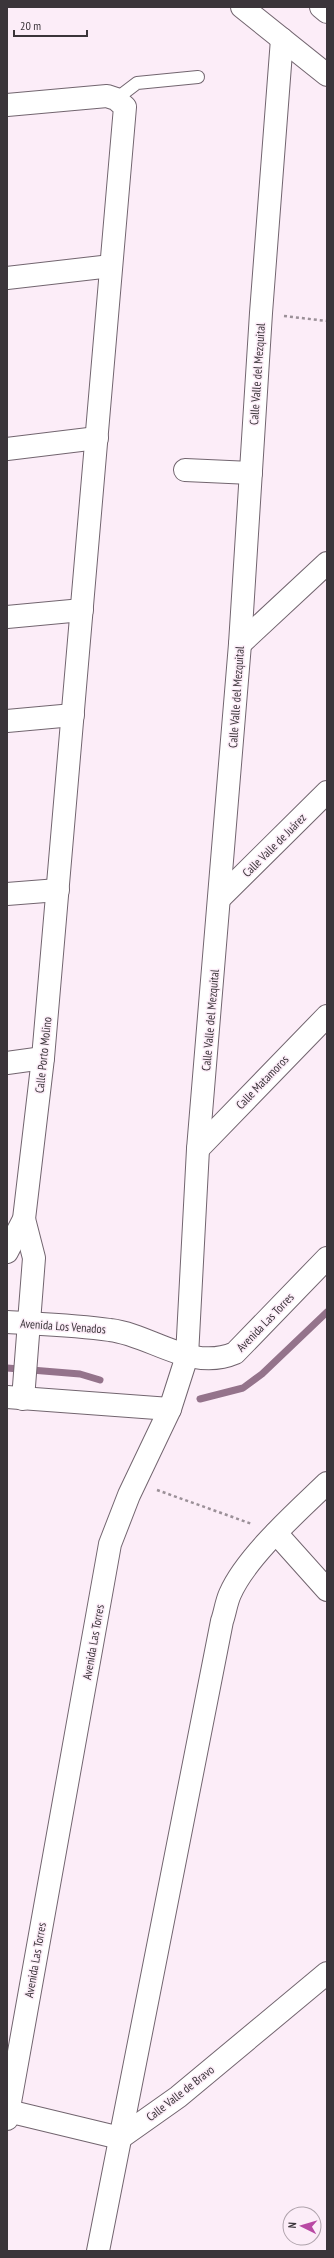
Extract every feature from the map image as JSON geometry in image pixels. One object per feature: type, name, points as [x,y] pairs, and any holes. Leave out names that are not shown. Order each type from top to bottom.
[{"type":"street","points":[[242,7],[327,75]]},
{"type":"street","points":[[321,7],[327,12]]},
{"type":"street","name":"Calle Valle del Mezquital","points":[[187,1356],[198,1149],[240,644],[261,313],[282,39]]},
{"type":"street","points":[[7,105],[107,96],[116,99]]},
{"type":"street","name":"Calle Porto Molino","points":[[7,1252],[24,1219],[44,1058],[125,106],[116,99]]},
{"type":"street","points":[[7,278],[111,266]]},
{"type":"street","points":[[7,449],[96,438]]},
{"type":"street","points":[[184,470],[251,473]]},
{"type":"street","points":[[240,644],[327,563]]},
{"type":"street","points":[[7,617],[82,610]]},
{"type":"street","points":[[7,721],[73,715]]},
{"type":"street","name":"Calle Valle de Juárez","points":[[220,898],[327,792]]},
{"type":"street","points":[[7,894],[58,890]]},
{"type":"street","name":"Calle Matamoros","points":[[198,1149],[327,1016]]},
{"type":"street","points":[[7,1063],[44,1058]]},
{"type":"street","name":"Calle Porto Molino","points":[[18,1392],[27,1349],[34,1258],[24,1219]]},
{"type":"street","name":"Avenida Las Torres","points":[[8,2115],[110,1544],[135,1482],[170,1409],[187,1356],[222,1359],[235,1353],[327,1258]]},
{"type":"street","name":"Avenida Los Venados","points":[[7,1322],[112,1330],[187,1356]]},
{"type":"street","points":[[18,1392],[170,1409]]},
{"type":"street","points":[[98,2251],[222,1621],[230,1594],[242,1573],[276,1533],[327,1483]]},
{"type":"street","points":[[276,1533],[327,1590]]},
{"type":"street","name":"Calle Valle de Bravo","points":[[120,2138],[178,2097],[327,1973]]},
{"type":"street","points":[[8,2115],[120,2138]]},
{"type":"lane","points":[[116,99],[137,83],[198,77]]},
{"type":"path","points":[[261,313],[327,321]]},
{"type":"path","points":[[135,1482],[276,1533]]},
{"type":"waterway","points":[[200,1399],[243,1388],[262,1374],[327,1312]]},
{"type":"waterway","points":[[7,1368],[80,1374],[100,1380]]}]
